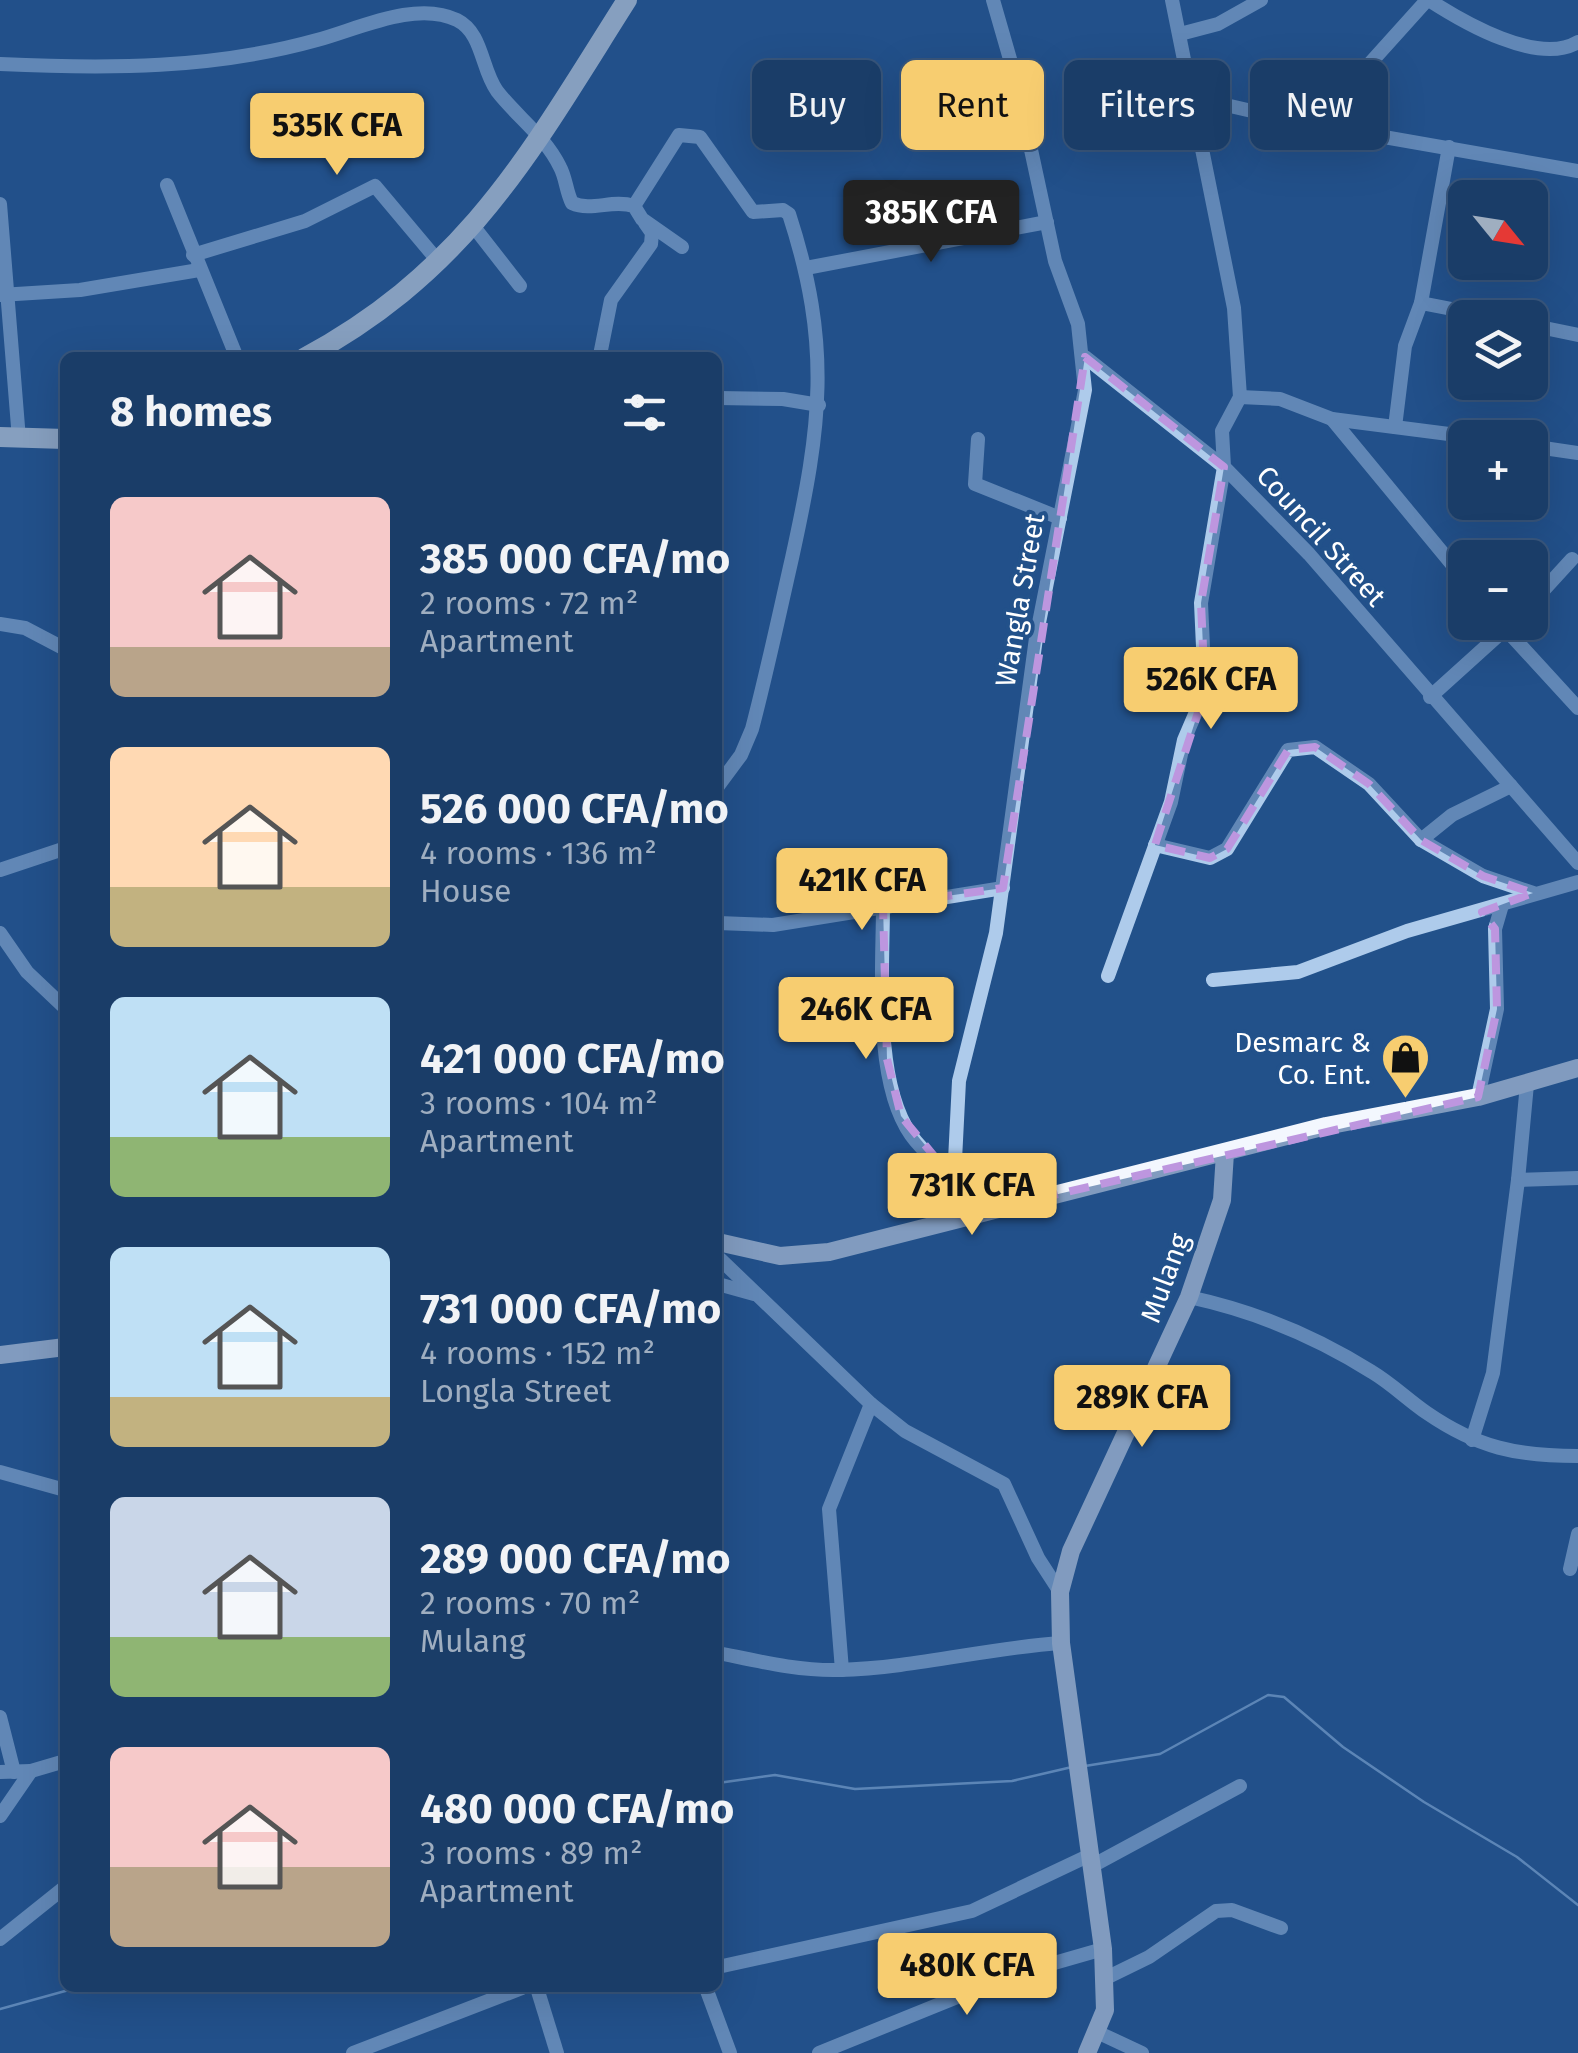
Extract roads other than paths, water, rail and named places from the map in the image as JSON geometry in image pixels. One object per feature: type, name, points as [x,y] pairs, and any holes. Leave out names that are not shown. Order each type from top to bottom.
[{"type":"highway","points":[[314,352],[367,319],[474,227],[541,140],[627,0]]},
{"type":"highway","points":[[10,438],[60,439]]},
{"type":"main road","points":[[722,1243],[780,1256],[829,1252],[1326,1126],[1478,1098],[1578,1068]]},
{"type":"main road","name":"Mulang","points":[[1099,2033],[1105,2010],[1103,1949],[1061,1643],[1060,1592],[1070,1552],[1189,1297],[1222,1200],[1225,1152]]},
{"type":"main road","points":[[0,1354],[60,1348]]},
{"type":"main road","points":[[1087,2053],[1099,2033]]},
{"type":"street","name":"Wangla Street","points":[[962,1216],[954,1180],[959,1081],[1003,888],[1036,638],[1085,390],[1085,357],[1046,222],[1016,80],[994,0]]},
{"type":"street","name":"Council Street","points":[[1172,0],[1185,60]]},
{"type":"street","points":[[1180,34],[1218,24],[1260,0]]},
{"type":"street","points":[[1373,60],[1428,0],[1487,34],[1515,44],[1567,47],[1578,42]]},
{"type":"street","points":[[0,64],[175,66],[228,60],[430,12],[462,22],[474,34],[497,90],[562,170],[572,202],[587,208],[621,202],[682,247]]},
{"type":"street","points":[[638,212],[679,135],[694,133],[753,212],[782,210],[789,214],[806,268],[817,334],[819,405],[813,466],[756,713],[741,755],[722,781]]},
{"type":"street","points":[[1388,137],[1578,172]]},
{"type":"street","points":[[1395,427],[1405,346],[1421,303],[1449,148]]},
{"type":"street","name":"Council Street","points":[[1202,150],[1234,308],[1240,397],[1222,430],[1224,467],[1309,554],[1578,863]]},
{"type":"street","points":[[167,186],[234,352]]},
{"type":"street","points":[[194,254],[305,221],[375,186],[438,261]]},
{"type":"street","points":[[0,204],[10,438]]},
{"type":"street","points":[[603,352],[611,300],[653,238],[638,212]]},
{"type":"street","points":[[806,268],[1046,222]]},
{"type":"street","points":[[474,227],[520,286]]},
{"type":"street","points":[[2,296],[80,290],[200,270]]},
{"type":"street","points":[[1421,303],[1448,308]]},
{"type":"street","points":[[1548,329],[1578,335]]},
{"type":"street","points":[[1085,357],[1224,467],[1201,603],[1206,690],[1184,740],[1172,802],[1108,976]]},
{"type":"street","points":[[1240,397],[1280,399],[1332,419],[1448,434]]},
{"type":"street","points":[[722,398],[783,398],[819,405]]},
{"type":"street","points":[[1332,419],[1448,559]]},
{"type":"street","points":[[978,439],[975,484],[1060,518]]},
{"type":"street","points":[[1548,449],[1578,453]]},
{"type":"street","points":[[1548,585],[1572,559]]},
{"type":"street","points":[[0,624],[37,632],[60,646]]},
{"type":"street","points":[[1430,697],[1489,640]]},
{"type":"street","points":[[1518,640],[1578,708]]},
{"type":"street","points":[[1155,846],[1210,858],[1227,849],[1288,750],[1315,747],[1369,784],[1421,840],[1483,876],[1534,893]]},
{"type":"street","points":[[1421,840],[1452,815],[1511,786]]},
{"type":"street","points":[[0,870],[60,850]]},
{"type":"street","points":[[1213,980],[1298,972],[1407,931],[1578,882]]},
{"type":"street","points":[[722,923],[773,925],[1003,888]]},
{"type":"street","points":[[1478,1098],[1497,1009],[1494,930],[1502,904]]},
{"type":"street","points":[[883,905],[888,1059],[901,1116],[910,1134],[954,1180]]},
{"type":"street","points":[[1482,912],[1494,930]]},
{"type":"street","points":[[0,934],[27,972],[60,1003]]},
{"type":"street","points":[[1472,1440],[1493,1373],[1526,1084]]},
{"type":"street","points":[[1518,1180],[1578,1178]]},
{"type":"street","points":[[722,1261],[871,1404],[905,1430],[1004,1484],[1038,1558],[1060,1592]]},
{"type":"street","points":[[722,1285],[754,1294]]},
{"type":"street","points":[[1189,1297],[1293,1329],[1374,1372],[1428,1414],[1472,1440],[1502,1452],[1578,1456]]},
{"type":"street","points":[[842,1670],[829,1509],[871,1404]]},
{"type":"street","points":[[0,1472],[60,1489]]},
{"type":"street","points":[[1570,1569],[1578,1534]]},
{"type":"street","points":[[722,1654],[802,1669],[842,1670],[998,1647],[1061,1643]]},
{"type":"street","points":[[0,1717],[7,1772],[31,1771],[60,1762]]},
{"type":"street","points":[[0,1816],[31,1771]]},
{"type":"street","points":[[722,1966],[972,1912],[1091,1860],[1240,1786]]},
{"type":"street","points":[[0,1939],[60,1891]]},
{"type":"street","points":[[1104,1979],[1149,1958],[1216,1912],[1232,1910],[1281,1928]]},
{"type":"street","points":[[819,2053],[1009,1976],[1103,1949]]},
{"type":"street","points":[[354,2053],[512,1992]]},
{"type":"street","points":[[538,1992],[558,2053]]},
{"type":"street","points":[[707,1992],[730,2053]]},
{"type":"street","points":[[1099,2033],[1142,2053]]},
{"type":"waterway","points":[[1085,1766],[1160,1754],[1268,1695],[1284,1697],[1343,1747],[1424,1802],[1517,1857],[1578,1905]]},
{"type":"waterway","points":[[722,1782],[775,1775],[855,1789],[1012,1781],[1072,1767]]},
{"type":"waterway","points":[[0,2009],[62,1992]]},
{"type":"place","name":"Desmarc & Co. Ent.","points":[[1406,1100]]}]
